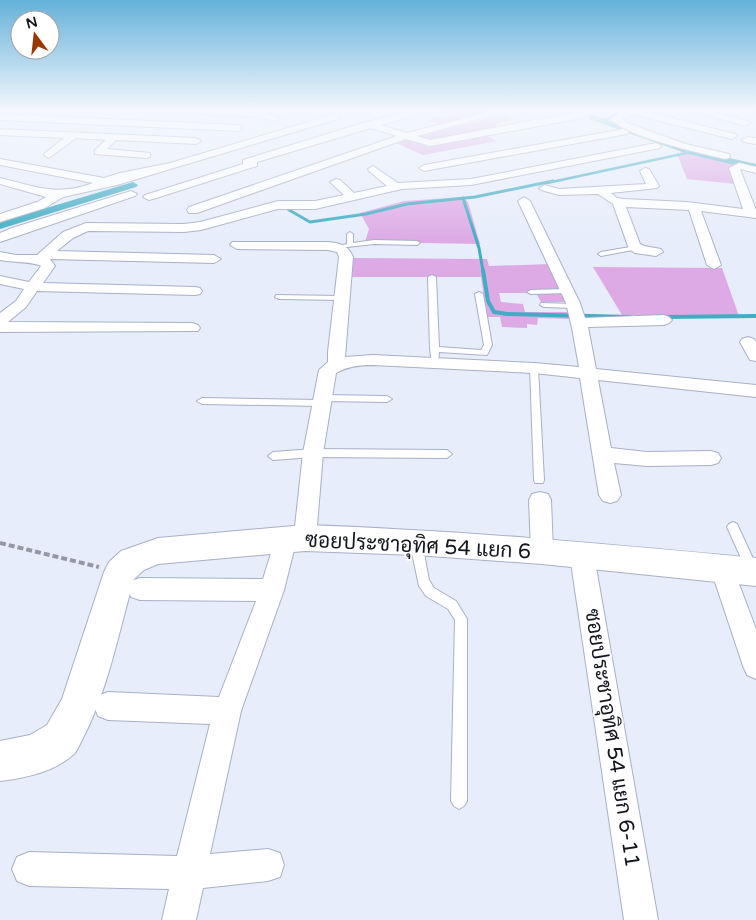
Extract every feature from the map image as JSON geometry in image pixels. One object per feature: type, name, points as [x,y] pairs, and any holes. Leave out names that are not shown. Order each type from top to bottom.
[{"type":"street","points":[[129,154],[146,155]]},
{"type":"street","points":[[0,181],[42,193],[59,194],[88,188],[120,176],[172,166],[210,154]]},
{"type":"street","points":[[231,154],[283,178],[294,186]]},
{"type":"street","points":[[149,197],[257,166],[289,154]]},
{"type":"street","points":[[193,210],[353,154],[374,166],[396,187]]},
{"type":"street","points":[[454,154],[464,161]]},
{"type":"street","points":[[424,168],[501,154]]},
{"type":"street","points":[[39,257],[68,235],[86,227],[184,228],[219,222],[278,205],[315,205],[396,187],[472,182],[615,154]]},
{"type":"street","points":[[716,154],[725,156]]},
{"type":"street","points":[[737,159],[756,163]]},
{"type":"street","points":[[414,160],[443,184]]},
{"type":"street","points":[[0,162],[108,182]]},
{"type":"street","points":[[319,166],[337,179],[352,197]]},
{"type":"street","points":[[601,190],[618,202],[694,207],[753,214],[734,168],[739,166],[756,170]]},
{"type":"street","points":[[545,188],[559,192],[651,187],[653,186],[645,172]]},
{"type":"street","points":[[242,193],[258,203]]},
{"type":"street","points":[[0,218],[41,205],[59,194]]},
{"type":"street","points":[[0,238],[16,231],[131,194]]},
{"type":"street","points":[[524,201],[567,291],[576,315],[589,374],[610,495]]},
{"type":"street","points":[[618,202],[636,248],[656,252]]},
{"type":"street","points":[[694,207],[714,265]]},
{"type":"street","points":[[249,213],[239,243],[345,246],[346,257],[336,352],[337,364]]},
{"type":"street","points":[[0,250],[39,257],[48,263],[48,266],[21,304],[0,321]]},
{"type":"street","points":[[0,256],[16,259],[39,257],[214,259]]},
{"type":"street","points":[[0,280],[33,287],[196,291]]},
{"type":"street","points":[[576,315],[664,320]]},
{"type":"street","points":[[0,327],[192,328]]},
{"type":"street","points":[[179,920],[227,711],[272,590],[295,540],[328,370],[337,364],[353,360],[435,355],[534,368],[756,391]]},
{"type":"street","points":[[602,454],[647,459],[711,458]]},
{"type":"street","points":[[539,490],[542,551]]},
{"type":"street","name":"ซอยประชาอุทิศ 54 แยก 6","points":[[130,581],[126,564],[138,557],[158,551],[295,540],[416,542],[542,551],[744,571]]},
{"type":"street","name":"ซอยประชาอุทิศ 54 แยก 6-11","points":[[582,556],[642,920]]},
{"type":"street","points":[[744,571],[756,666]]},
{"type":"street","points":[[0,761],[18,760],[39,753],[61,739],[78,708],[130,581],[272,590]]},
{"type":"street","points":[[108,706],[227,711]]},
{"type":"street","points":[[29,869],[190,873],[268,864]]},
{"type":"lane","points":[[345,246],[350,234]]},
{"type":"lane","points":[[345,246],[374,242],[417,243]]},
{"type":"lane","points":[[602,254],[636,248]]},
{"type":"lane","points":[[432,277],[435,355],[484,353],[488,345],[479,294]]},
{"type":"lane","points":[[531,292],[567,291]]},
{"type":"lane","points":[[279,297],[341,298]]},
{"type":"lane","points":[[544,305],[576,315]]},
{"type":"lane","points":[[534,368],[539,490]]},
{"type":"lane","points":[[202,401],[387,399]]},
{"type":"lane","points":[[273,456],[313,453],[447,454]]},
{"type":"lane","points":[[733,527],[744,571]]},
{"type":"lane","points":[[416,542],[423,582],[430,592],[452,605],[461,619],[459,801]]},
{"type":"path","points":[[0,543],[130,581]]},
{"type":"shaded area","points":[[677,154],[705,154],[736,161],[731,167],[736,184],[687,179]]},
{"type":"shaded area","points":[[463,197],[468,202],[480,244],[365,242],[369,229],[360,213],[404,201]]},
{"type":"shaded area","points":[[353,258],[487,259],[489,266],[551,264],[570,302],[541,302],[536,293],[499,293],[501,302],[523,304],[525,312],[571,312],[573,319],[538,318],[537,325],[527,324],[527,328],[502,327],[500,317],[487,317],[481,277],[352,277]]},
{"type":"shaded area","points":[[593,267],[722,268],[739,316],[622,315]]},
{"type":"waterway","points":[[547,183],[682,154]]},
{"type":"waterway","points":[[699,154],[756,167]]},
{"type":"waterway","points":[[463,198],[553,181]]},
{"type":"waterway","points":[[0,226],[133,185]]},
{"type":"waterway","points":[[289,210],[310,222],[366,214],[407,204],[463,198]]},
{"type":"waterway","points":[[463,198],[479,248],[483,271]]},
{"type":"waterway","points":[[483,270],[488,301],[494,312],[507,314],[630,317]]},
{"type":"waterway","points":[[663,317],[756,316]]}]
